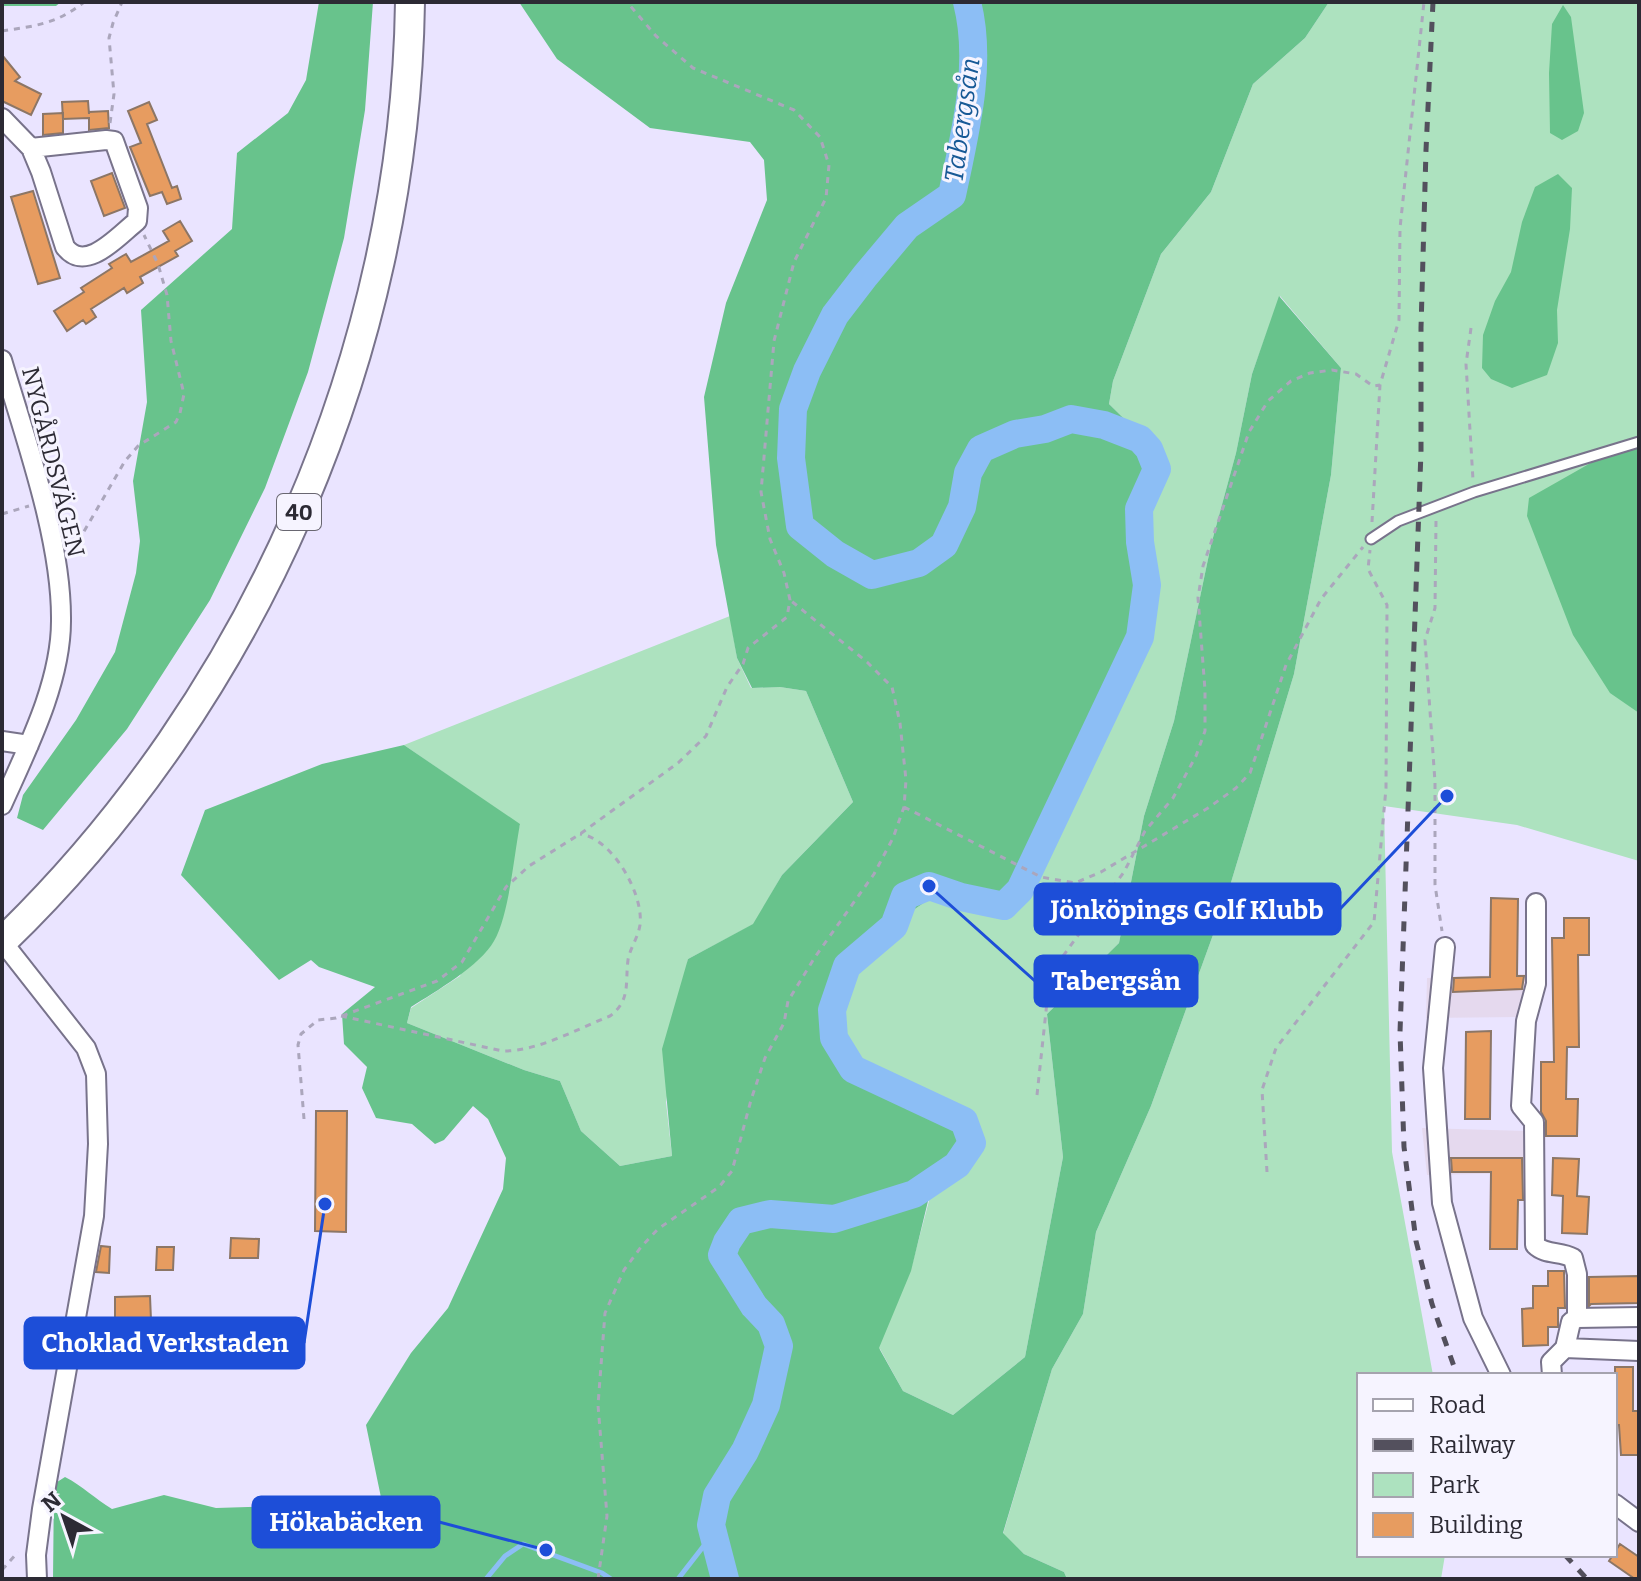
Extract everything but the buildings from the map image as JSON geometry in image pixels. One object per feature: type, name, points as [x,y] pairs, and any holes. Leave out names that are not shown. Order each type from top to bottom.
[{"type":"highway","name":"40","points":[[2,916],[77,839],[161,724],[202,662],[240,595],[296,476],[333,370],[367,234],[387,94],[392,2]]},
{"type":"highway","name":"40","points":[[5,946],[87,853],[176,734],[216,673],[262,590],[299,513],[346,386],[367,316],[383,244],[398,157],[410,2]]},
{"type":"street","points":[[2,118],[31,148],[65,247],[70,253],[79,258],[91,256],[137,221],[138,208],[114,141],[31,148]]},
{"type":"street","name":"NYGÅRDSVÄGEN","points":[[2,360],[54,553],[61,622],[46,700],[2,805]]},
{"type":"street","points":[[2,741],[29,745]]},
{"type":"street","points":[[1536,903],[1536,984],[1526,1021],[1521,1106],[1534,1122],[1535,1245],[1573,1258],[1577,1274],[1577,1318]]},
{"type":"street","points":[[5,946],[86,1048],[96,1074],[98,1144],[94,1216],[40,1519],[37,1579]]},
{"type":"street","points":[[1445,947],[1433,1068],[1442,1203],[1473,1318],[1500,1373]]},
{"type":"street","points":[[1552,1373],[1551,1362],[1565,1348],[1571,1322],[1577,1318],[1639,1317]]},
{"type":"street","points":[[1565,1348],[1639,1351]]},
{"type":"street","points":[[1617,1506],[1639,1522]]},
{"type":"lane","points":[[1371,539],[1398,521],[1474,492],[1639,442]]},
{"type":"path","points":[[2,31],[39,27],[68,15],[84,2]]},
{"type":"path","points":[[114,141],[110,119],[114,94],[109,38],[122,2]]},
{"type":"path","points":[[304,1119],[298,1045],[301,1034],[318,1020],[340,1016],[437,981],[462,962],[506,887],[529,866],[580,834],[678,763],[706,736],[748,648],[787,617],[790,600],[784,573],[770,539],[761,492],[774,341],[794,262],[826,198],[829,165],[820,137],[794,110],[693,68],[656,36],[627,2]]},
{"type":"path","points":[[1267,1172],[1262,1090],[1276,1048],[1374,922],[1386,788],[1387,605],[1368,569],[1380,385],[1399,320],[1400,228],[1424,2]]},
{"type":"path","points":[[56,576],[125,461],[138,446],[176,422],[180,413],[184,394],[171,341],[167,295],[158,264],[137,221]]},
{"type":"path","points":[[1471,328],[1466,364],[1474,492]]},
{"type":"path","points":[[1037,1095],[1050,974],[1124,872],[1145,831],[1173,798],[1196,756],[1205,731],[1198,598],[1203,566],[1249,432],[1268,401],[1291,381],[1310,373],[1332,370],[1356,374],[1373,386],[1380,385]]},
{"type":"path","points":[[2,514],[27,506]]},
{"type":"path","points":[[1436,507],[1435,608],[1425,640],[1435,782],[1435,885],[1445,947]]},
{"type":"path","points":[[904,807],[1041,877],[1075,883],[1133,854],[1208,808],[1250,773],[1286,665],[1321,599],[1337,576],[1371,539]]},
{"type":"path","points":[[598,1579],[607,1516],[598,1405],[605,1313],[624,1270],[641,1247],[658,1229],[719,1187],[732,1171],[751,1100],[765,1058],[784,1023],[788,1001],[874,874],[893,838],[904,807],[906,780],[900,723],[892,687],[867,662],[790,600]]},
{"type":"path","points":[[340,1016],[503,1051],[516,1051],[610,1016],[619,1009],[626,996],[628,958],[640,923],[639,908],[635,891],[610,853],[598,841],[580,834]]},
{"type":"shaded area","points":[[1529,974],[1520,1017],[1426,1018],[1427,978]]},
{"type":"shaded area","points":[[1422,1128],[1528,1131],[1529,1173],[1427,1175]]},
{"type":"green space","points":[[2,2],[61,2],[56,6],[2,6]]},
{"type":"green space","points":[[319,2],[373,2],[365,110],[344,238],[308,372],[265,488],[210,600],[127,729],[43,830],[17,818],[23,795],[76,720],[115,652],[136,573],[140,541],[133,481],[147,402],[141,310],[232,229],[237,153],[288,113],[306,80]]},
{"type":"green space","points":[[519,2],[1329,2],[1305,38],[1253,84],[1211,192],[1161,254],[1113,381],[1109,404],[1161,455],[1163,477],[1148,506],[1145,536],[1153,566],[1153,615],[1128,693],[1073,788],[1043,864],[1026,895],[1010,914],[983,912],[945,900],[928,900],[912,911],[904,931],[856,974],[843,1000],[844,1031],[860,1062],[909,1088],[966,1111],[977,1126],[979,1147],[969,1168],[929,1197],[911,1271],[879,1348],[903,1391],[953,1415],[1025,1357],[1063,1157],[1047,1014],[1119,943],[1144,816],[1174,721],[1211,545],[1236,453],[1252,374],[1279,296],[1341,368],[1331,475],[1294,674],[1226,899],[1151,1106],[1096,1232],[1083,1314],[1052,1369],[1003,1533],[1024,1554],[1064,1572],[1067,1579],[53,1579],[54,1484],[65,1477],[112,1509],[164,1495],[216,1508],[284,1506],[318,1522],[384,1512],[366,1425],[411,1353],[448,1308],[503,1189],[506,1158],[488,1119],[473,1106],[444,1140],[435,1144],[412,1124],[376,1118],[362,1088],[367,1067],[344,1044],[342,1014],[375,987],[319,967],[311,960],[279,980],[181,875],[205,810],[322,764],[404,745],[520,824],[507,901],[494,941],[468,968],[411,1007],[407,1023],[524,1070],[560,1081],[581,1131],[620,1166],[672,1156],[662,1049],[688,959],[753,924],[782,875],[853,802],[806,691],[780,687],[752,688],[737,658],[716,545],[704,397],[726,303],[767,200],[764,160],[750,142],[650,128],[557,59]]},
{"type":"green space","points":[[1329,2],[1639,2],[1639,861],[1517,825],[1384,806],[1392,1152],[1433,1373],[1357,1373],[1357,1557],[1445,1557],[1441,1579],[1067,1579],[1064,1572],[1024,1554],[1003,1534],[1052,1369],[1083,1314],[1096,1232],[1151,1106],[1226,899],[1294,674],[1331,475],[1341,368],[1280,296],[1252,374],[1236,453],[1211,545],[1174,721],[1144,816],[1119,943],[1047,1014],[1063,1157],[1025,1357],[953,1415],[903,1391],[880,1349],[805,1501],[912,1265],[930,1197],[969,1168],[909,1088],[860,1062],[844,1031],[843,1000],[856,974],[904,931],[912,911],[928,900],[945,900],[983,912],[1026,895],[1043,864],[1073,788],[1097,746],[1153,566],[1145,536],[1148,506],[1163,476],[1161,455],[1109,404],[1113,381],[1161,254],[1211,192],[1253,84],[1305,38]]},
{"type":"green space","points":[[1563,5],[1571,17],[1584,113],[1578,131],[1562,140],[1550,133],[1549,73],[1552,24]]},
{"type":"green space","points":[[1558,174],[1572,188],[1570,229],[1557,310],[1558,343],[1547,375],[1512,388],[1491,379],[1482,368],[1483,335],[1495,301],[1511,272],[1522,222],[1535,187]]},
{"type":"green space","points":[[1639,446],[1639,713],[1610,693],[1573,635],[1527,516],[1529,498],[1603,456]]},
{"type":"green space","points":[[730,616],[737,658],[751,688],[780,687],[806,691],[853,802],[782,875],[754,924],[688,959],[666,1102],[672,1156],[620,1166],[581,1131],[560,1081],[524,1070],[407,1023],[411,1008],[460,976],[520,825],[404,745]]},
{"type":"waterway","name":"Tabergsån","points":[[725,1579],[711,1525],[717,1496],[745,1451],[766,1405],[779,1346],[771,1324],[754,1306],[722,1255],[727,1242],[741,1221],[770,1214],[834,1219],[914,1194],[957,1165],[972,1143],[964,1121],[853,1069],[834,1038],[832,1010],[847,966],[894,926],[905,896],[929,886],[1004,906],[1020,890],[1140,637],[1147,585],[1140,542],[1139,509],[1157,469],[1149,449],[1140,439],[1104,425],[1071,419],[1045,429],[1015,434],[981,449],[968,473],[962,507],[944,545],[919,563],[872,575],[835,554],[800,526],[791,458],[793,409],[807,371],[835,315],[865,276],[907,226],[952,195],[967,123],[973,74],[967,2]]},
{"type":"waterway","points":[[678,1579],[713,1534]]},
{"type":"waterway","points":[[486,1579],[505,1556],[523,1544],[611,1579]]},
{"type":"railway","points":[[1433,2],[1400,1032],[1404,1147],[1416,1241],[1432,1304],[1456,1373]]},
{"type":"railway","points":[[1567,1557],[1587,1579]]},
{"type":"place","name":"Jönköpings Golf Klubb","points":[[1447,796]]},
{"type":"place","name":"Tabergsån","points":[[929,886]]},
{"type":"place","name":"Choklad Verkstaden","points":[[325,1204]]},
{"type":"place","name":"Hökabäcken","points":[[546,1550]]}]
